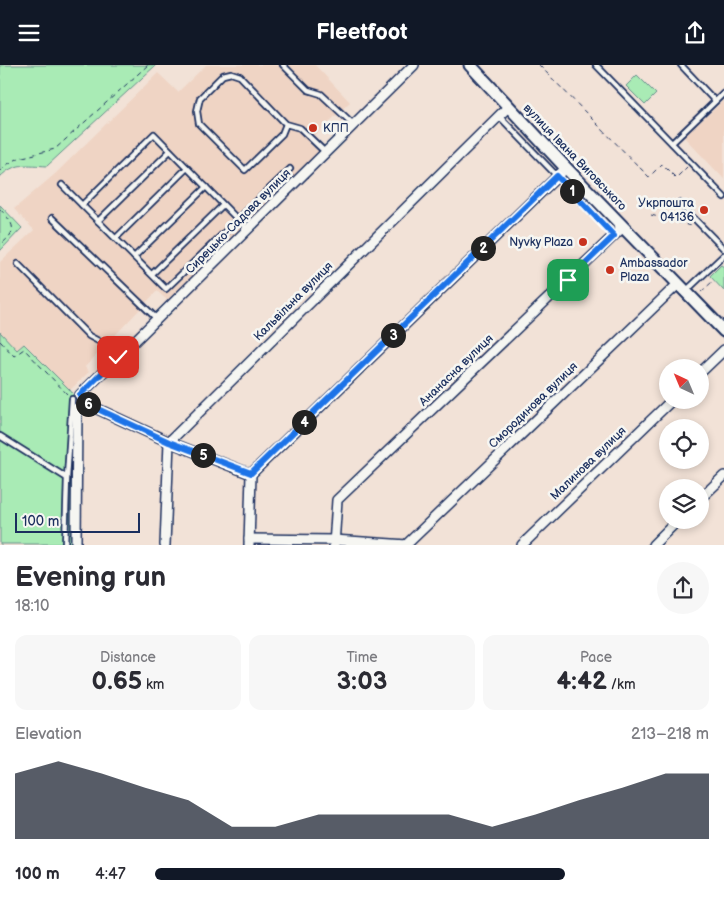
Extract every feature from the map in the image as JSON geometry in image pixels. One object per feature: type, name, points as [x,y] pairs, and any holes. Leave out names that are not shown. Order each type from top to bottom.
[{"type":"main road","name":"вулиця Івана Виговського","points":[[470,65],[508,107],[561,172],[623,227],[724,331]]},
{"type":"street","name":"Сирецько-Садова вулиця","points":[[76,397],[414,65]]},
{"type":"street","name":"Кальвільна вулиця","points":[[169,442],[508,107]]},
{"type":"street","points":[[406,544],[249,542],[251,473],[561,172]]},
{"type":"street","name":"Ананасна вулиця","points":[[334,542],[337,500],[623,227]]},
{"type":"street","name":"Смородинова вулиця","points":[[406,544],[686,291]]},
{"type":"street","points":[[709,364],[724,350]]},
{"type":"street","points":[[76,397],[89,405],[169,442],[251,473]]},
{"type":"street","points":[[76,545],[77,408]]},
{"type":"street","name":"Малинова вулиця","points":[[522,545],[663,409]]},
{"type":"street","points":[[165,545],[169,442]]},
{"type":"street","points":[[709,490],[724,476]]},
{"type":"street","points":[[653,545],[669,529]]},
{"type":"lane","points":[[283,65],[308,91],[321,94],[353,124]]},
{"type":"lane","points":[[596,65],[724,197]]},
{"type":"lane","points":[[681,65],[715,101]]},
{"type":"lane","points":[[286,124],[282,134],[245,170],[199,124],[197,111],[200,98],[223,75],[231,73],[240,77],[286,124],[300,128],[325,152]]},
{"type":"lane","points":[[672,143],[724,94]]},
{"type":"lane","points":[[499,116],[561,172],[614,236]]},
{"type":"lane","points":[[82,205],[154,134],[237,221],[247,229]]},
{"type":"lane","points":[[98,221],[170,151]]},
{"type":"lane","points":[[116,238],[187,168]]},
{"type":"lane","points":[[62,185],[166,289],[290,169]]},
{"type":"lane","points":[[134,257],[206,187]]},
{"type":"lane","points":[[679,203],[724,249]]},
{"type":"lane","points":[[152,275],[223,205]]},
{"type":"lane","points":[[52,218],[156,319]]},
{"type":"lane","points":[[686,291],[724,255]]},
{"type":"lane","points":[[18,264],[89,336],[106,345],[118,357]]},
{"type":"lane","points":[[65,545],[67,478],[76,397]]},
{"type":"lane","points":[[0,436],[67,478]]},
{"type":"path","points":[[0,171],[6,165],[19,158],[55,149],[148,65]]},
{"type":"path","points":[[539,65],[649,177],[662,164],[676,178],[691,163]]},
{"type":"path","points":[[0,209],[12,223],[14,230],[0,245]]},
{"type":"path","points":[[650,215],[705,229]]},
{"type":"path","points":[[686,291],[712,282]]},
{"type":"path","points":[[0,341],[14,356],[24,349],[63,392],[76,397]]},
{"type":"shaded area","points":[[206,65],[315,65],[350,102],[308,142],[319,152],[168,301],[157,291],[85,367],[89,372],[70,390],[25,344],[17,350],[0,332],[0,262],[34,230],[14,209],[55,174],[158,73],[178,92]]},
{"type":"shaded area","points":[[724,100],[724,179],[684,137]]},
{"type":"green space","points":[[0,65],[156,65],[47,166],[22,165],[11,169],[0,177]]},
{"type":"green space","points":[[637,75],[656,94],[645,105],[626,86]]},
{"type":"green space","points":[[0,205],[22,228],[0,251]]},
{"type":"green space","points":[[721,265],[724,267],[724,291],[710,276]]},
{"type":"green space","points":[[0,332],[17,350],[24,344],[75,397],[71,544],[0,544]]},
{"type":"place","name":"КПП","points":[[313,128]]},
{"type":"place","name":"Укрпошта 04136","points":[[704,210]]},
{"type":"place","name":"Nyvky Plaza","points":[[583,242]]},
{"type":"place","name":"Ambassador Plaza","points":[[610,270]]},
{"type":"route","points":[[118,357],[80,395],[89,405],[169,442],[251,473],[557,176],[614,236],[568,280]]}]
